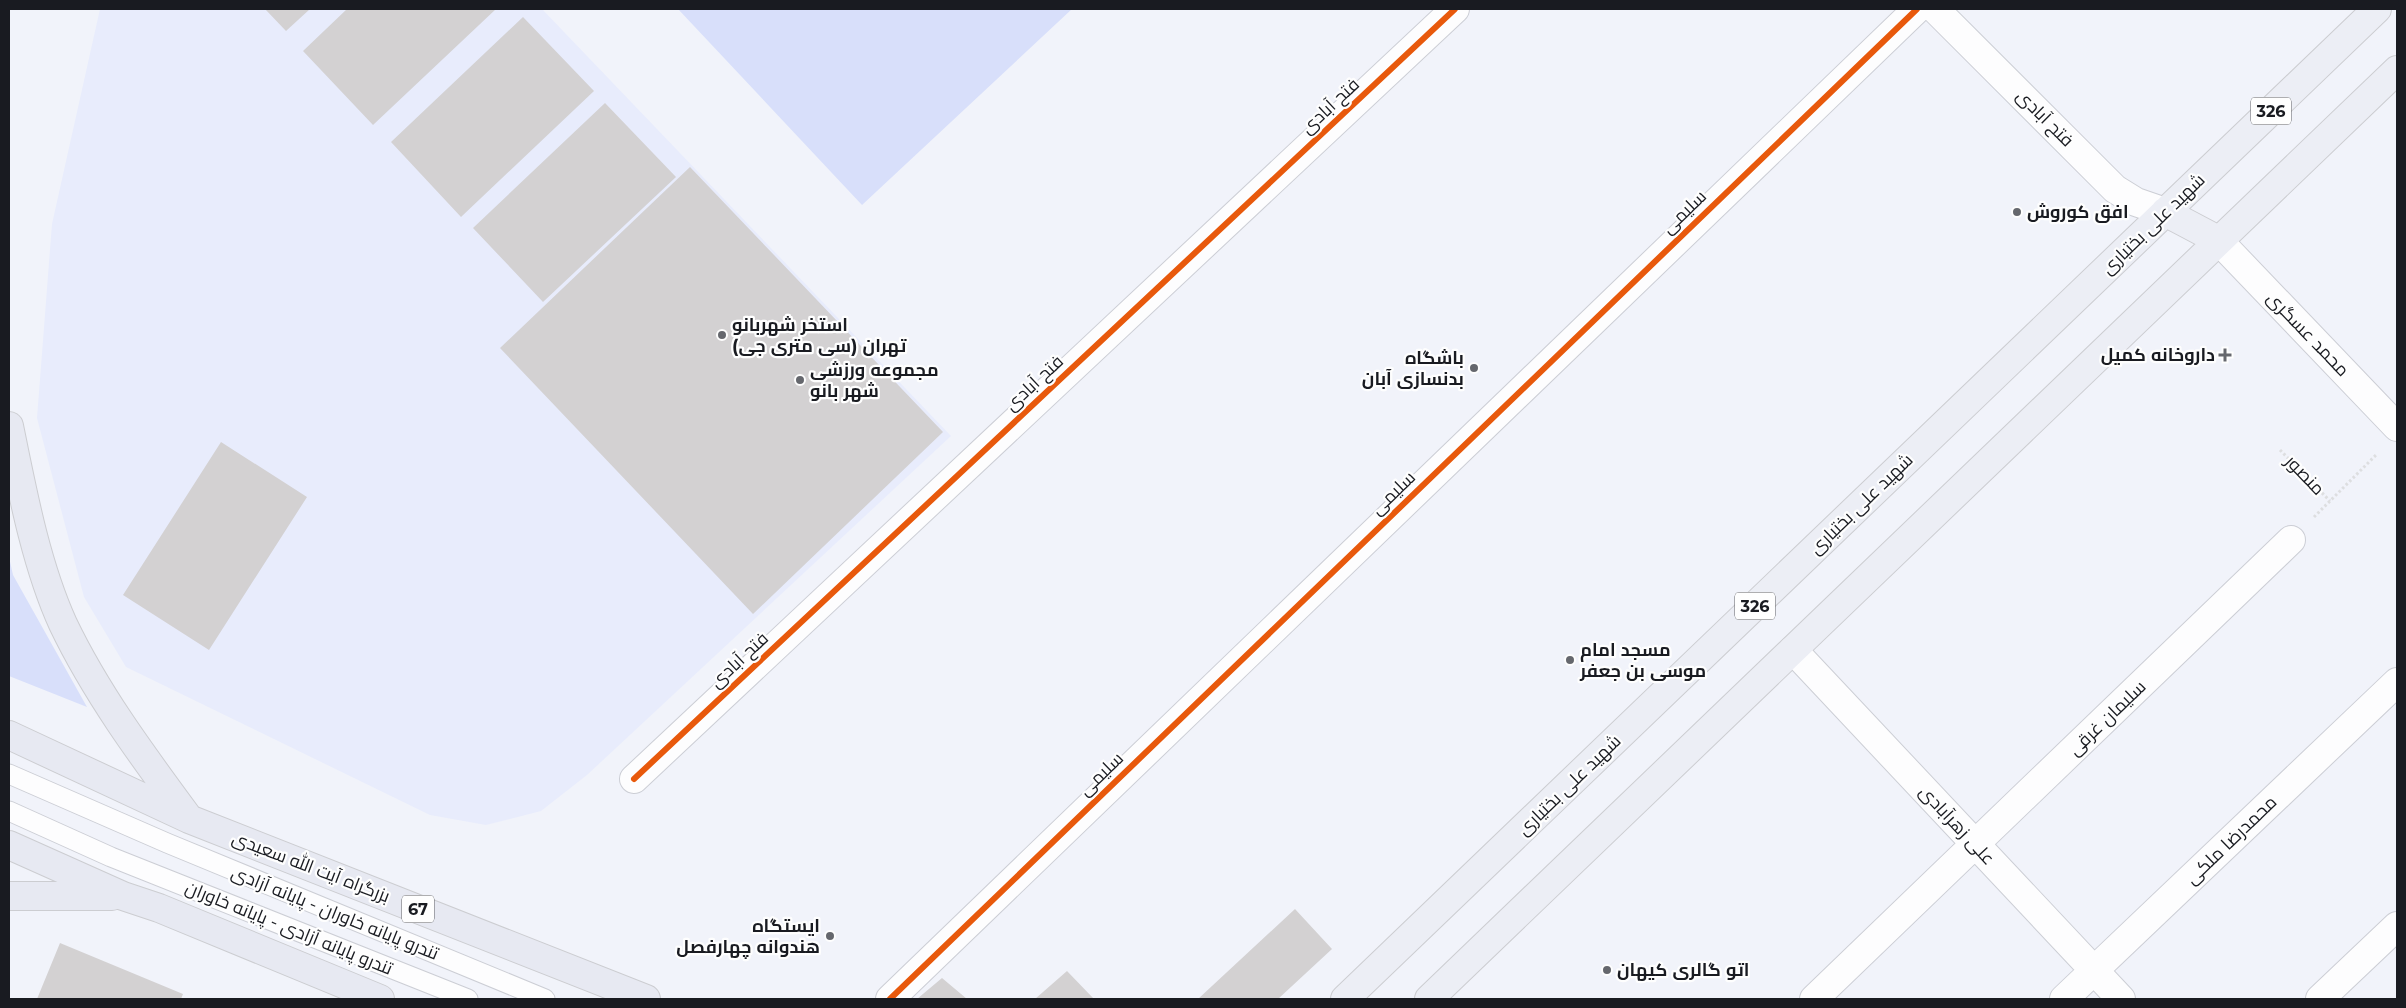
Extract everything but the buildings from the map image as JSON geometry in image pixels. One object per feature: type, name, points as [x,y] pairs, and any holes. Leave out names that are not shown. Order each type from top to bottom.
[{"type":"highway","points":[[9,426],[19,479],[40,559],[63,624],[120,724],[189,819]]},
{"type":"highway","name":"بزرگراه آیت الله سعیدی","points":[[9,735],[189,819],[646,999]]},
{"type":"highway","points":[[9,845],[123,896],[159,908],[380,999]]},
{"type":"highway","points":[[9,896],[123,896]]},
{"type":"main road","name":"شهید علی بختیاری","points":[[1345,999],[2377,9]]},
{"type":"main road","points":[[1429,999],[2397,70]]},
{"type":"main road","points":[[2164,212],[2218,240]]},
{"type":"street","name":"فتح آبادی","points":[[634,779],[1456,9]]},
{"type":"street","name":"سلیمی","points":[[890,999],[1917,9]]},
{"type":"street","name":"فتح آبادی","points":[[1936,9],[2115,188],[2136,202],[2164,212]]},
{"type":"street","name":"محمد عسگری","points":[[2218,240],[2391,437]]},
{"type":"street","name":"سلیمان غرقی","points":[[1814,999],[2290,540]]},
{"type":"street","name":"علی زهرآبادی","points":[[1793,650],[2121,999]]},
{"type":"street","name":"محمدرضا ملکی","points":[[2064,999],[2397,682]]},
{"type":"street","points":[[2320,999],[2397,926]]},
{"type":"lane","name":"تندرو پایانه خاوران - پایانه آزادی","points":[[9,774],[545,999]]},
{"type":"lane","name":"تندرو پایانه آزادی - پایانه خاوران","points":[[9,811],[111,857],[468,999]]},
{"type":"path","points":[[2290,540],[2391,437]]},
{"type":"shaded area","points":[[100,9],[542,9],[951,436],[587,775],[541,811],[486,825],[430,815],[126,667],[84,597],[37,418],[52,224]]},
{"type":"shaded area","points":[[678,9],[1072,9],[862,205]]},
{"type":"shaded area","points":[[9,557],[13,575],[87,707],[9,676]]},
{"type":"cycle path","points":[[634,779],[1455,9]]},
{"type":"cycle path","points":[[890,999],[1917,9]]},
{"type":"place","name":"افق کوروش","points":[[2017,212]]},
{"type":"place","name":"استخر شهربانو تهران (سی متری جی)","points":[[722,335]]},
{"type":"place","name":"داروخانه کمیل","points":[[2225,355]]},
{"type":"place","name":"باشگاه بدنسازی آبان","points":[[1474,368]]},
{"type":"place","name":"مجموعه ورزشی شهر بانو","points":[[800,380]]},
{"type":"place","name":"مسجد امام موسی بن جعفر","points":[[1570,660]]},
{"type":"place","name":"ایستگاه هندوانه چهارفصل","points":[[830,936]]},
{"type":"place","name":"اتو گالری کیهان","points":[[1607,970]]}]
